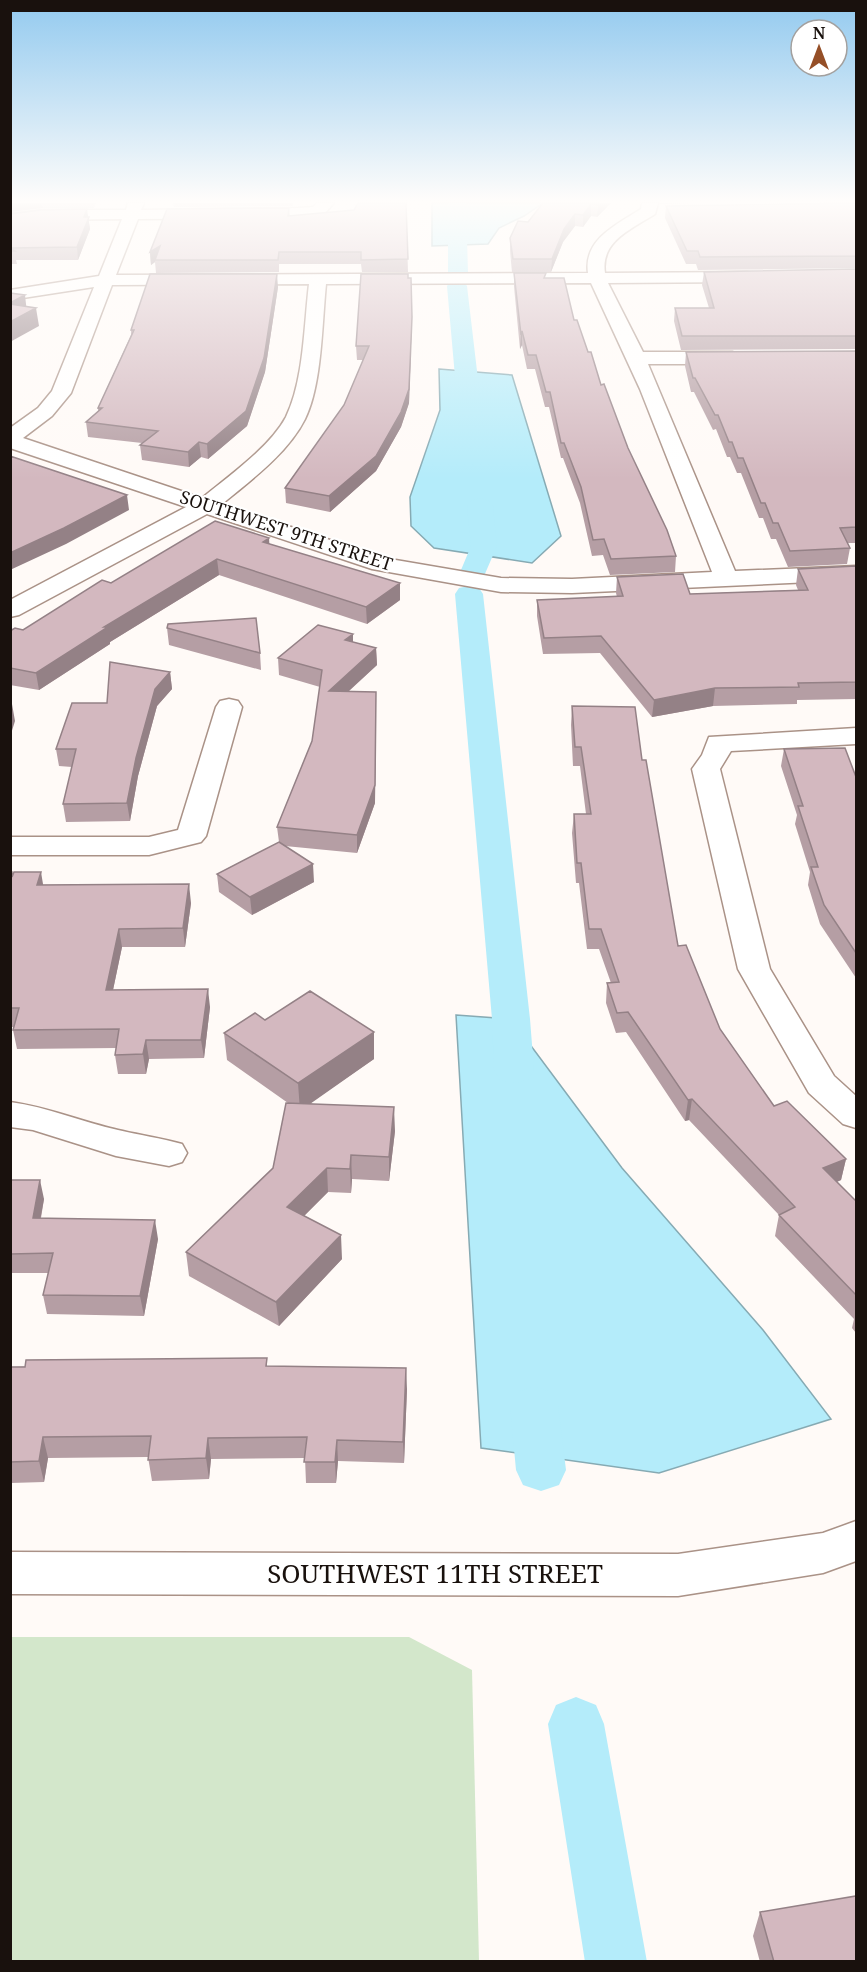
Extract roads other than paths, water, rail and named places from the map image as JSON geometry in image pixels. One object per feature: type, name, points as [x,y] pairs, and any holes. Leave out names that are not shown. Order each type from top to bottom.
[{"type":"street","points":[[10,439],[45,412],[61,393],[99,295]]},
{"type":"street","points":[[10,610],[207,505],[265,457],[295,419],[306,385],[316,295]]},
{"type":"street","points":[[607,295],[636,358],[727,580]]},
{"type":"street","points":[[636,358],[752,357]]},
{"type":"street","name":"SOUTHWEST 9TH STREET","points":[[10,439],[380,564],[501,585],[572,586],[856,573]]},
{"type":"street","points":[[10,846],[149,846],[191,836],[229,706]]},
{"type":"street","points":[[856,736],[719,743],[716,756],[706,769],[754,969],[821,1084],[856,1115]]},
{"type":"street","points":[[10,1114],[35,1118],[116,1143],[169,1153]]},
{"type":"street","name":"SOUTHWEST 11TH STREET","points":[[10,1573],[678,1575],[823,1553],[856,1541]]},
{"type":"water","points":[[439,369],[512,375],[561,536],[532,563],[434,548],[411,526],[410,497],[440,410]]},
{"type":"water","points":[[456,1015],[511,1019],[622,1168],[763,1330],[831,1419],[659,1473],[481,1448]]},
{"type":"waterway","points":[[458,295],[471,422]]},
{"type":"waterway","points":[[474,570],[484,546],[480,506]]},
{"type":"waterway","points":[[469,594],[511,1019],[514,1070]]},
{"type":"waterway","points":[[534,1406],[541,1470]]},
{"type":"waterway","points":[[576,1724],[616,1962]]}]
